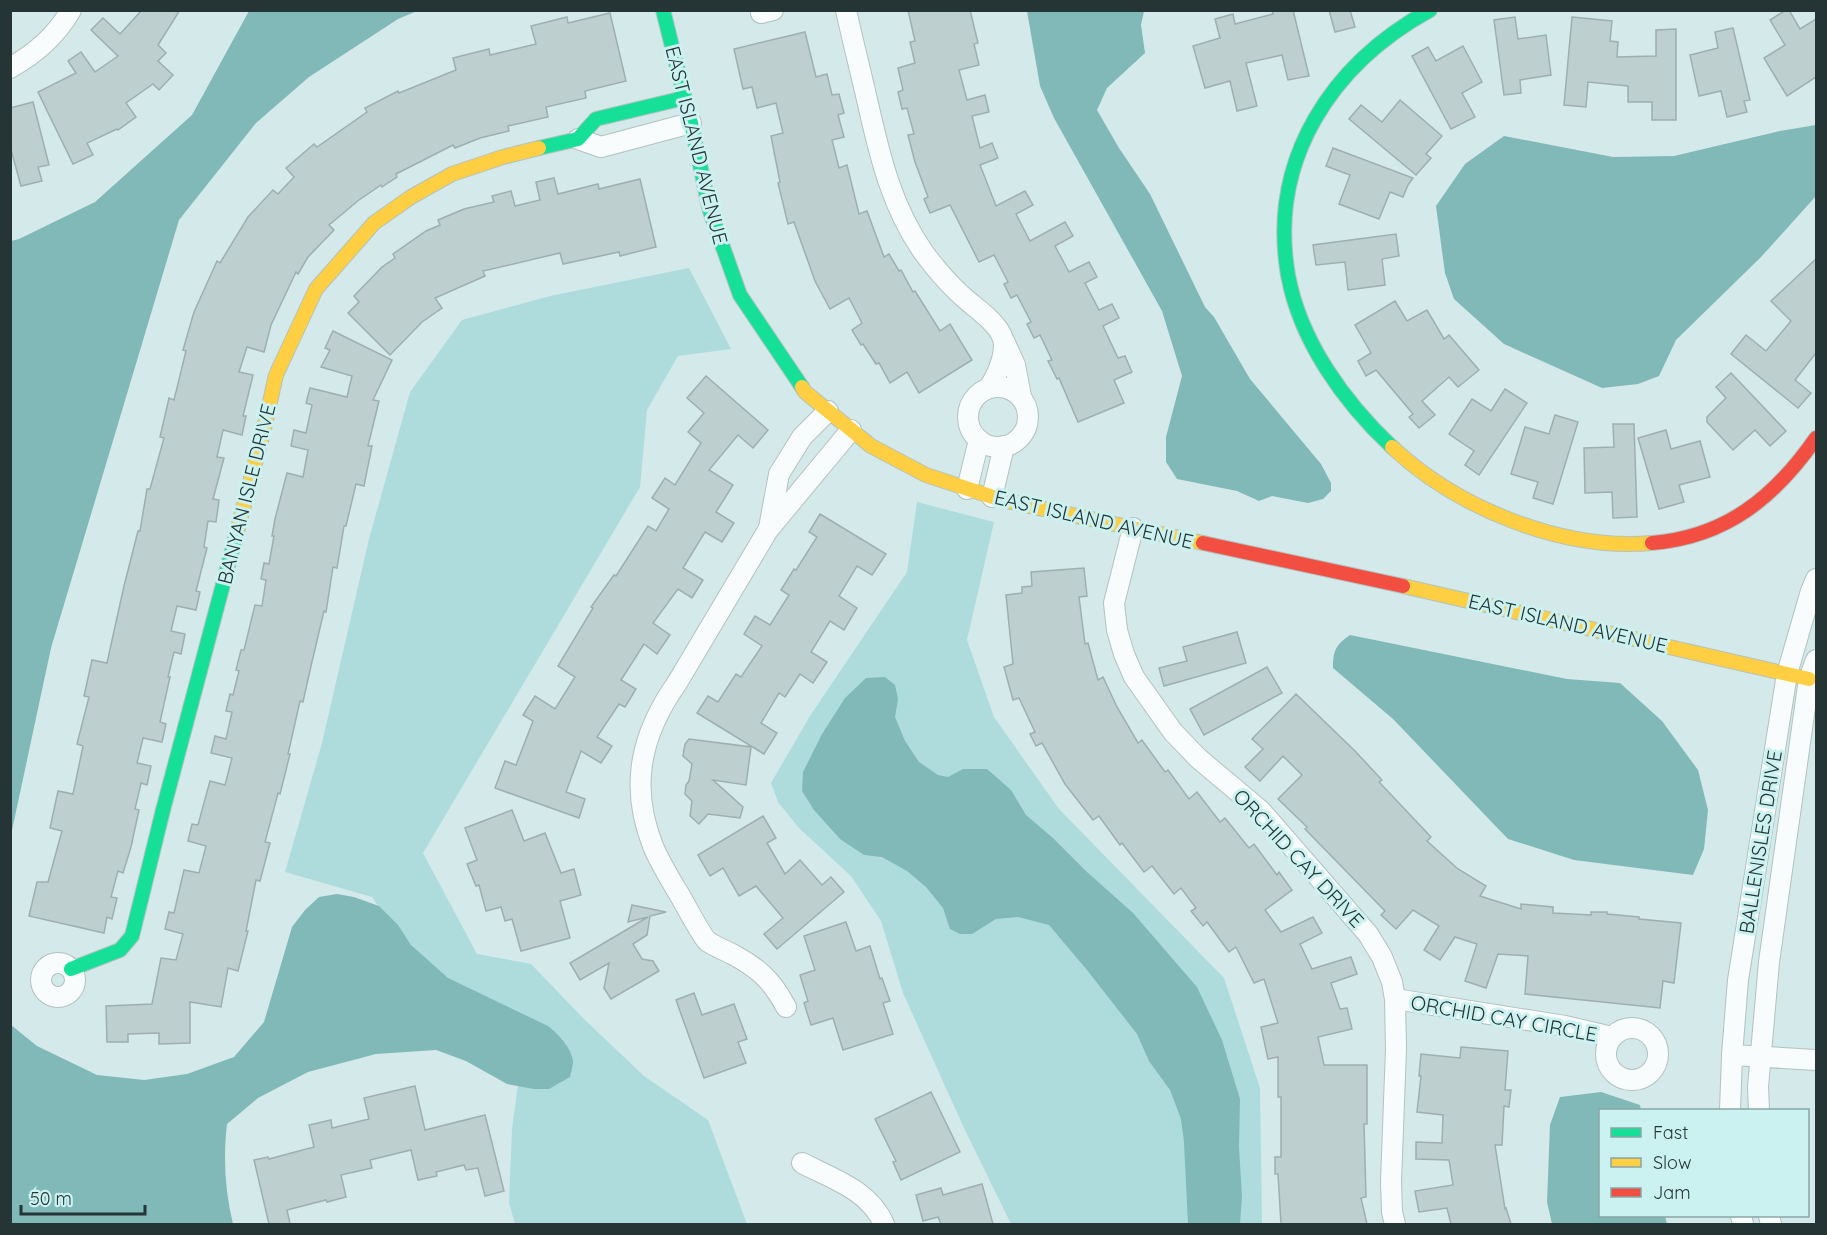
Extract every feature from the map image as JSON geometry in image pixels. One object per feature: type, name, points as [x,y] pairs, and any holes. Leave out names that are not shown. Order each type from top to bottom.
[{"type":"street","points":[[10,68],[31,56],[49,41],[71,10]]},
{"type":"street","name":"EAST ISLAND AVENUE","points":[[663,10],[710,211],[740,295],[805,392],[871,446],[926,475],[992,497],[1442,594],[1809,679]]},
{"type":"street","points":[[846,10],[878,150],[896,204],[911,232],[934,266],[999,331],[1015,366],[1021,396],[1028,408],[1028,425],[1023,435],[1015,442],[1004,446],[988,445],[979,440],[972,432],[968,422],[969,408],[980,392],[1000,386],[1021,396]]},
{"type":"street","points":[[1430,10],[1386,36],[1359,60],[1335,87],[1303,140],[1286,197],[1283,226],[1284,256],[1289,285],[1298,314],[1312,345],[1327,370],[1371,426],[1391,447],[1424,474],[1461,497],[1499,516],[1554,534],[1618,545],[1647,545],[1675,541],[1715,529],[1741,516],[1785,480],[1816,438]]},
{"type":"street","points":[[578,139],[596,119],[684,98]]},
{"type":"street","name":"BANYAN ISLE DRIVE","points":[[71,969],[120,950],[132,936],[166,798],[264,429],[276,375],[316,290],[374,223],[411,197],[452,174],[502,157],[578,139],[601,147],[691,123]]},
{"type":"street","points":[[989,388],[1000,370],[1005,343]]},
{"type":"street","points":[[768,530],[779,474],[802,437],[828,411]]},
{"type":"street","points":[[786,1007],[769,981],[752,965],[706,940],[653,848],[643,810],[641,786],[644,753],[652,726],[663,704],[768,530],[851,430]]},
{"type":"street","points":[[967,489],[979,440]]},
{"type":"street","points":[[992,497],[1004,446]]},
{"type":"street","name":"ORCHID CAY DRIVE","points":[[1133,528],[1114,603],[1117,630],[1134,677],[1173,732],[1198,758],[1261,811],[1368,934],[1382,957],[1392,982],[1395,999],[1396,1049],[1391,1181],[1392,1212],[1395,1224]]},
{"type":"street","name":"BALLENISLES DRIVE","points":[[1730,1109],[1738,980],[1787,674],[1816,579]]},
{"type":"street","name":"BALLENISLES DRIVE","points":[[1759,1109],[1758,1087],[1769,962],[1809,679],[1816,660]]},
{"type":"street","name":"ORCHID CAY CIRCLE","points":[[1395,999],[1565,1026],[1612,1037]]},
{"type":"street","points":[[1732,1055],[1816,1060]]},
{"type":"street","points":[[802,1164],[854,1188],[870,1203],[884,1224]]},
{"type":"shaded area","points":[[249,11],[417,11],[398,19],[309,77],[256,123],[179,220],[51,648],[11,835],[11,241],[95,202],[192,115]]},
{"type":"shaded area","points":[[1027,11],[1144,11],[1141,25],[1145,53],[1107,88],[1097,110],[1150,194],[1205,307],[1214,317],[1250,379],[1321,464],[1331,483],[1331,491],[1323,499],[1308,503],[1272,496],[1259,501],[1237,491],[1177,479],[1166,462],[1166,437],[1182,376],[1162,311],[1054,118],[1040,86]]},
{"type":"shaded area","points":[[1816,125],[1816,196],[1761,257],[1676,340],[1659,376],[1638,384],[1602,388],[1504,344],[1454,299],[1445,273],[1436,206],[1465,164],[1504,136],[1613,157],[1674,156],[1780,131]]},
{"type":"shaded area","points":[[689,268],[731,349],[678,356],[647,410],[640,487],[423,853],[477,954],[531,964],[644,1076],[708,1120],[747,1224],[515,1224],[509,1203],[512,1129],[519,1077],[389,922],[372,897],[285,872],[322,743],[369,539],[410,392],[462,320],[550,296]]},
{"type":"shaded area","points":[[917,502],[994,522],[967,640],[994,717],[1059,809],[1224,978],[1260,1088],[1262,1224],[1011,1224],[964,1128],[903,993],[881,921],[851,876],[799,828],[778,802],[771,783],[810,716],[907,572]]},
{"type":"shaded area","points":[[1350,635],[1567,679],[1620,683],[1662,721],[1698,770],[1708,810],[1704,849],[1693,875],[1574,860],[1508,839],[1393,719],[1333,668],[1336,648]]},
{"type":"shaded area","points":[[885,677],[895,685],[898,699],[895,717],[905,741],[919,762],[938,775],[948,777],[963,769],[987,769],[1011,790],[1026,815],[1133,913],[1197,987],[1222,1040],[1240,1099],[1239,1147],[1242,1197],[1240,1224],[1188,1224],[1181,1119],[1170,1090],[1149,1061],[1137,1034],[1049,925],[1018,917],[996,919],[972,934],[960,934],[950,929],[943,908],[926,887],[907,871],[882,857],[864,855],[840,839],[814,810],[802,791],[803,772],[822,734],[845,698],[866,678]]},
{"type":"shaded area","points":[[337,894],[379,906],[398,925],[411,945],[448,978],[548,1026],[560,1037],[570,1052],[573,1062],[570,1077],[549,1089],[534,1089],[507,1084],[466,1061],[436,1050],[376,1054],[308,1072],[258,1098],[227,1124],[226,1174],[233,1224],[11,1224],[11,1025],[37,1046],[97,1075],[144,1080],[187,1074],[234,1057],[264,1022],[292,927],[319,897]]},
{"type":"shaded area","points":[[1601,1092],[1640,1105],[1641,1109],[1599,1109],[1599,1217],[1665,1217],[1667,1224],[1552,1224],[1547,1202],[1550,1125],[1560,1097]]},
{"type":"building","points":[[142,10],[180,10],[158,45],[166,53],[158,61],[173,75],[159,90],[153,84],[126,103],[136,117],[118,130],[87,143],[93,155],[73,164],[38,92],[76,73],[68,61],[81,52],[95,72],[118,56],[91,30],[103,18],[120,34]]},
{"type":"building","points":[[908,10],[970,10],[978,43],[974,44],[979,65],[959,70],[967,100],[985,95],[989,112],[972,116],[980,148],[992,143],[998,158],[980,165],[996,206],[1025,191],[1033,205],[1016,214],[1030,241],[1065,222],[1073,236],[1055,246],[1069,272],[1089,262],[1097,277],[1085,283],[1099,310],[1112,304],[1119,318],[1103,326],[1118,358],[1125,356],[1132,372],[1114,380],[1124,403],[1078,422],[1059,378],[1057,379],[1048,361],[1052,360],[1040,335],[1034,338],[1027,324],[1031,322],[1017,295],[1011,298],[1004,284],[1008,282],[994,255],[979,262],[950,205],[930,213],[924,199],[928,197],[908,135],[914,134],[907,108],[902,109],[898,92],[903,90],[898,68],[915,63],[910,42],[915,41]]},
{"type":"building","points":[[1272,10],[1293,10],[1309,76],[1288,80],[1282,55],[1246,63],[1257,106],[1237,111],[1230,81],[1205,88],[1193,46],[1220,38],[1215,19],[1233,14],[1235,24],[1273,14]]},
{"type":"building","points":[[1329,10],[1350,10],[1355,27],[1335,32]]},
{"type":"building","points":[[1789,10],[1800,29],[1816,19],[1816,77],[1787,96],[1764,58],[1785,45],[1770,20]]},
{"type":"building","points":[[610,13],[626,81],[585,91],[586,98],[546,107],[548,117],[508,126],[509,131],[480,138],[455,148],[453,145],[396,174],[397,177],[359,200],[329,225],[334,230],[308,257],[298,274],[296,272],[271,325],[264,352],[247,347],[239,372],[253,375],[243,416],[246,416],[242,435],[223,430],[217,457],[224,458],[213,499],[219,500],[216,522],[208,521],[204,547],[207,548],[196,591],[200,592],[196,610],[177,606],[171,631],[185,634],[181,654],[174,652],[168,677],[170,677],[160,722],[166,724],[162,742],[143,738],[137,763],[151,766],[147,785],[141,783],[135,809],[139,810],[131,847],[123,873],[118,871],[111,897],[117,898],[112,919],[107,917],[104,933],[29,916],[37,882],[48,882],[62,831],[50,828],[58,791],[73,794],[83,746],[77,744],[89,697],[84,696],[92,660],[107,663],[124,586],[138,531],[140,531],[147,489],[150,489],[164,438],[160,437],[169,398],[174,400],[186,351],[183,350],[194,312],[217,261],[220,263],[248,217],[273,190],[278,194],[294,177],[286,168],[314,144],[317,147],[367,112],[365,108],[398,91],[399,93],[456,70],[453,58],[489,49],[490,55],[536,44],[531,26],[567,17],[568,23]]},
{"type":"building","points":[[1515,17],[1518,39],[1546,35],[1551,75],[1520,80],[1521,93],[1504,95],[1494,20]]},
{"type":"building","points":[[1572,17],[1612,21],[1610,41],[1618,42],[1617,57],[1656,56],[1656,30],[1676,29],[1676,120],[1652,120],[1652,102],[1628,102],[1628,86],[1588,82],[1586,107],[1564,105]]},
{"type":"building","points":[[1733,28],[1750,100],[1744,101],[1747,112],[1727,117],[1721,91],[1699,96],[1690,55],[1718,48],[1715,32]]},
{"type":"building","points":[[805,32],[816,77],[827,74],[832,95],[839,94],[844,113],[838,115],[844,137],[832,140],[839,168],[847,165],[859,214],[867,211],[884,257],[889,254],[940,331],[950,324],[972,360],[919,393],[907,372],[890,383],[879,363],[876,364],[863,344],[861,345],[852,330],[862,323],[849,298],[830,309],[815,281],[794,222],[788,224],[778,183],[780,182],[771,136],[783,133],[776,103],[757,108],[752,87],[743,89],[734,49]]},
{"type":"building","points":[[1463,46],[1482,82],[1462,93],[1475,117],[1451,129],[1412,56],[1428,47],[1436,61]]},
{"type":"building","points":[[1400,100],[1442,136],[1426,154],[1431,158],[1416,175],[1349,119],[1361,105],[1382,122]]},
{"type":"building","points":[[33,102],[49,165],[38,167],[42,181],[21,186],[10,146],[10,108]]},
{"type":"building","points":[[1333,148],[1413,178],[1403,197],[1390,192],[1379,219],[1339,204],[1350,175],[1326,166]]},
{"type":"building","points":[[554,178],[558,194],[598,184],[599,189],[640,179],[656,247],[620,256],[619,252],[563,264],[560,253],[483,271],[485,276],[435,298],[442,308],[422,322],[390,355],[348,313],[359,302],[354,296],[382,267],[395,258],[393,254],[426,231],[440,225],[438,220],[464,209],[494,202],[492,196],[511,191],[515,206],[540,200],[536,182]]},
{"type":"building","points":[[1396,234],[1399,256],[1382,259],[1385,285],[1348,290],[1345,262],[1316,265],[1313,245]]},
{"type":"building","points":[[1816,259],[1816,353],[1795,380],[1811,393],[1798,408],[1731,354],[1746,335],[1766,351],[1791,321],[1771,301]]},
{"type":"building","points":[[1395,301],[1407,321],[1427,310],[1444,339],[1449,335],[1479,370],[1458,387],[1449,377],[1422,401],[1435,415],[1419,428],[1409,417],[1413,414],[1376,370],[1366,376],[1358,361],[1371,353],[1355,325]]},
{"type":"building","points":[[333,331],[392,360],[373,400],[379,401],[368,446],[372,446],[364,486],[356,484],[346,526],[344,526],[337,568],[333,567],[326,612],[324,611],[303,702],[300,701],[288,754],[290,754],[265,842],[270,843],[260,881],[256,880],[246,931],[248,931],[238,971],[228,968],[221,1007],[190,1002],[190,1043],[159,1044],[159,1033],[128,1034],[128,1042],[107,1042],[106,1006],[152,1004],[161,958],[176,960],[183,934],[165,929],[169,912],[174,913],[184,870],[199,873],[206,846],[188,841],[192,824],[198,825],[210,781],[225,785],[232,758],[211,753],[215,736],[226,739],[232,712],[226,711],[230,694],[233,695],[239,671],[236,670],[241,650],[244,650],[255,605],[262,606],[266,580],[261,579],[264,563],[269,564],[275,519],[287,473],[303,477],[308,450],[291,446],[294,430],[306,433],[312,405],[306,403],[310,388],[347,397],[352,376],[321,367],[330,350],[325,348]]},
{"type":"building","points":[[1731,373],[1786,431],[1770,446],[1755,430],[1733,450],[1707,422],[1707,417],[1726,398],[1716,387]]},
{"type":"building","points":[[706,376],[768,430],[753,448],[738,435],[709,470],[733,485],[716,512],[734,523],[722,542],[705,532],[683,568],[703,580],[692,598],[678,589],[653,623],[670,635],[657,654],[644,644],[621,680],[636,689],[625,707],[619,704],[597,737],[612,746],[601,763],[581,751],[566,792],[585,799],[579,818],[495,788],[505,761],[516,765],[533,721],[523,715],[535,696],[555,709],[575,677],[558,666],[593,608],[591,607],[614,575],[616,576],[648,526],[656,531],[669,509],[652,498],[665,478],[675,485],[701,443],[688,432],[704,413],[687,398]]},
{"type":"building","points":[[1505,389],[1527,403],[1479,475],[1465,465],[1474,451],[1449,434],[1472,399],[1491,411]]},
{"type":"building","points":[[1555,415],[1578,422],[1553,504],[1533,498],[1538,482],[1511,474],[1525,427],[1549,434]]},
{"type":"building","points":[[1613,424],[1634,424],[1637,517],[1613,518],[1612,492],[1585,493],[1584,448],[1614,447]]},
{"type":"building","points":[[1666,430],[1671,449],[1700,441],[1710,477],[1679,485],[1684,502],[1659,509],[1638,438]]},
{"type":"building","points":[[820,514],[886,554],[872,575],[857,566],[839,596],[857,608],[844,630],[830,621],[811,652],[827,662],[813,683],[800,674],[785,697],[779,693],[761,723],[777,733],[764,754],[697,713],[708,696],[718,702],[736,674],[741,677],[762,646],[744,634],[755,616],[770,625],[789,595],[781,590],[817,537],[809,532]]},
{"type":"building","points":[[1084,568],[1087,596],[1079,597],[1085,644],[1088,643],[1098,680],[1103,677],[1138,743],[1142,740],[1165,772],[1168,770],[1189,799],[1197,792],[1220,822],[1225,818],[1249,848],[1254,844],[1277,875],[1279,872],[1292,890],[1265,910],[1281,932],[1313,917],[1322,933],[1300,944],[1312,969],[1351,957],[1357,974],[1331,983],[1340,1009],[1347,1008],[1352,1029],[1318,1037],[1324,1065],[1367,1065],[1367,1124],[1364,1124],[1366,1197],[1361,1198],[1367,1224],[1281,1224],[1278,1174],[1275,1174],[1275,1157],[1281,1157],[1278,1057],[1268,1059],[1261,1027],[1278,1023],[1264,979],[1254,983],[1236,947],[1229,952],[1207,922],[1203,926],[1191,911],[1196,908],[1181,888],[1174,894],[1152,866],[1144,872],[1099,816],[1093,820],[1065,784],[1042,743],[1036,746],[1030,734],[1035,732],[1019,698],[1013,700],[1004,667],[1013,664],[1006,595],[1022,593],[1022,587],[1032,586],[1031,572]]},
{"type":"building","points":[[1237,632],[1246,663],[1164,686],[1159,668],[1187,661],[1183,647]]},
{"type":"building","points":[[1267,667],[1282,693],[1204,735],[1190,709]]},
{"type":"building","points":[[1296,694],[1382,780],[1379,782],[1431,837],[1427,841],[1458,869],[1486,886],[1480,896],[1521,909],[1521,904],[1553,907],[1553,913],[1591,915],[1591,912],[1607,912],[1607,914],[1639,917],[1639,919],[1681,923],[1674,983],[1663,981],[1660,1008],[1525,994],[1528,956],[1498,954],[1486,988],[1465,981],[1477,944],[1455,937],[1440,960],[1424,950],[1439,926],[1413,910],[1396,929],[1381,915],[1385,911],[1278,799],[1302,775],[1283,756],[1260,781],[1245,767],[1263,749],[1252,739]]},
{"type":"building","points":[[689,739],[751,747],[746,785],[713,780],[743,807],[740,818],[708,814],[699,824],[690,816],[692,801],[685,794],[692,764],[683,756],[685,744]]},
{"type":"building","points":[[512,810],[524,841],[545,833],[561,873],[574,869],[581,895],[560,901],[570,938],[521,951],[512,919],[505,921],[501,907],[486,911],[479,885],[476,886],[467,864],[477,860],[465,828]]},
{"type":"building","points":[[763,816],[776,838],[767,843],[785,874],[800,860],[822,885],[831,877],[844,892],[777,949],[764,934],[783,918],[756,886],[739,896],[723,868],[710,876],[698,855]]},
{"type":"building","points":[[632,905],[666,912],[650,916],[647,935],[633,944],[642,959],[653,961],[659,971],[611,999],[604,988],[609,963],[580,980],[570,963],[648,917],[628,922]]},
{"type":"building","points":[[846,922],[856,951],[870,946],[880,979],[882,978],[890,1001],[883,1003],[893,1034],[843,1050],[833,1018],[811,1025],[804,1003],[808,1001],[800,975],[815,970],[804,936]]},
{"type":"building","points":[[694,993],[702,1015],[734,1004],[747,1039],[738,1042],[746,1063],[704,1078],[676,1000]]},
{"type":"building","points":[[1461,1047],[1508,1051],[1505,1090],[1511,1090],[1509,1107],[1504,1106],[1502,1145],[1495,1145],[1505,1209],[1511,1224],[1451,1224],[1447,1208],[1419,1212],[1415,1191],[1453,1185],[1449,1160],[1416,1159],[1416,1142],[1442,1143],[1443,1115],[1417,1112],[1421,1054],[1460,1058]]},
{"type":"building","points":[[415,1086],[425,1130],[485,1115],[504,1191],[485,1196],[478,1168],[466,1170],[464,1165],[436,1172],[437,1176],[418,1180],[411,1150],[370,1160],[372,1168],[341,1175],[346,1197],[287,1210],[290,1224],[269,1224],[254,1160],[268,1157],[269,1159],[314,1147],[309,1125],[331,1120],[332,1128],[369,1119],[364,1098]]},
{"type":"building","points":[[931,1092],[960,1152],[901,1180],[893,1162],[896,1161],[875,1119]]},
{"type":"building","points":[[982,1184],[993,1224],[941,1224],[938,1217],[923,1221],[916,1195],[941,1188],[943,1195]]},
{"type":"traffic: fast","points":[[663,10],[710,211],[740,295],[802,387]]},
{"type":"traffic: fast","points":[[1392,447],[1341,390],[1314,347],[1294,299],[1288,275],[1284,233],[1288,192],[1298,154],[1315,119],[1337,87],[1364,58],[1395,32],[1430,10]]},
{"type":"traffic: fast","points":[[539,148],[578,139],[596,119],[684,98]]},
{"type":"traffic: fast","points":[[71,969],[120,950],[132,936],[238,528]]},
{"type":"traffic: slow","points":[[238,528],[276,375],[316,289],[374,223],[411,197],[452,174],[539,148]]},
{"type":"traffic: slow","points":[[802,387],[805,392],[871,446],[926,475],[1002,500],[1203,543]]},
{"type":"traffic: slow","points":[[1392,447],[1447,489],[1513,521],[1583,540],[1618,544],[1652,543]]},
{"type":"traffic: slow","points":[[1403,586],[1809,679]]},
{"type":"traffic: jam","points":[[1652,543],[1679,539],[1726,523],[1766,496],[1816,438]]},
{"type":"traffic: jam","points":[[1203,543],[1403,586]]}]
